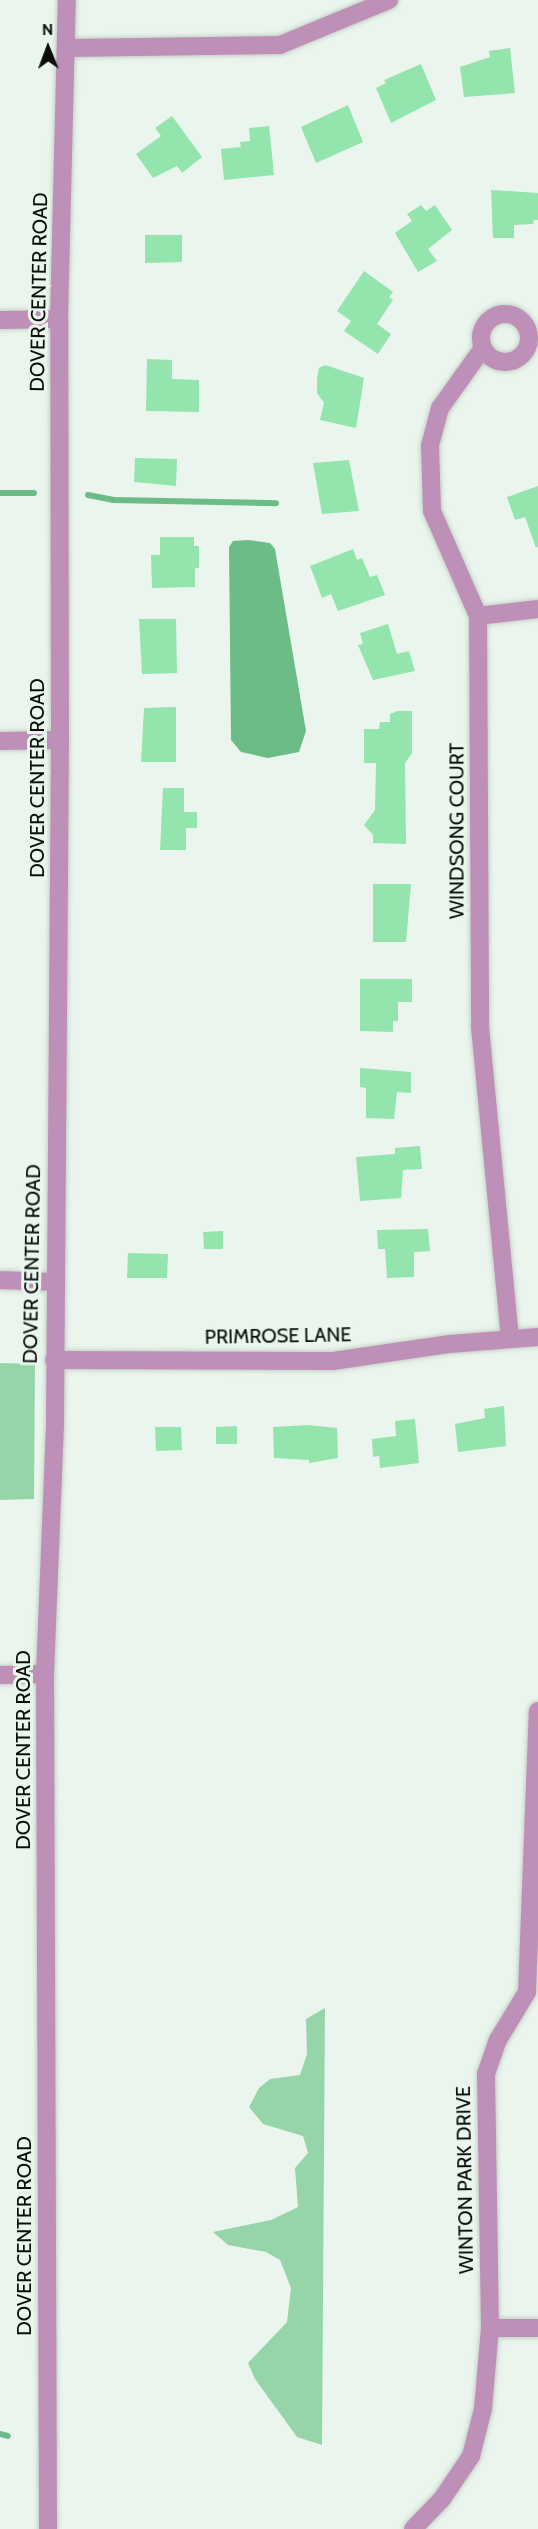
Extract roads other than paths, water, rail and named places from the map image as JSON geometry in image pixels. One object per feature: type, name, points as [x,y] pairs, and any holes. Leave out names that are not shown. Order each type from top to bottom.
[{"type":"street","name":"DOVER CENTER ROAD","points":[[48,2529],[45,1674],[54,1360],[60,740],[59,319],[67,0]]},
{"type":"street","points":[[67,48],[280,45],[389,0]]},
{"type":"street","points":[[0,320],[59,319]]},
{"type":"street","name":"WINDSONG COURT","points":[[483,348],[440,408],[430,446],[432,512],[478,616],[480,1027],[510,1337]]},
{"type":"street","points":[[478,616],[538,609]]},
{"type":"street","points":[[0,741],[60,740]]},
{"type":"street","points":[[0,1280],[54,1282]]},
{"type":"street","name":"PRIMROSE LANE","points":[[54,1360],[333,1361],[510,1337],[538,1336]]},
{"type":"street","points":[[0,1675],[45,1674]]},
{"type":"street","name":"WINTON PARK DRIVE","points":[[413,2529],[442,2499],[471,2456],[483,2409],[490,2328],[486,2074],[498,2040],[533,1992],[535,1716],[538,1711]]},
{"type":"street","points":[[490,2328],[538,2328]]},
{"type":"waterway","points":[[0,493],[34,493]]},
{"type":"waterway","points":[[88,495],[113,500],[276,503]]},
{"type":"waterway","points":[[0,2434],[8,2436]]}]
